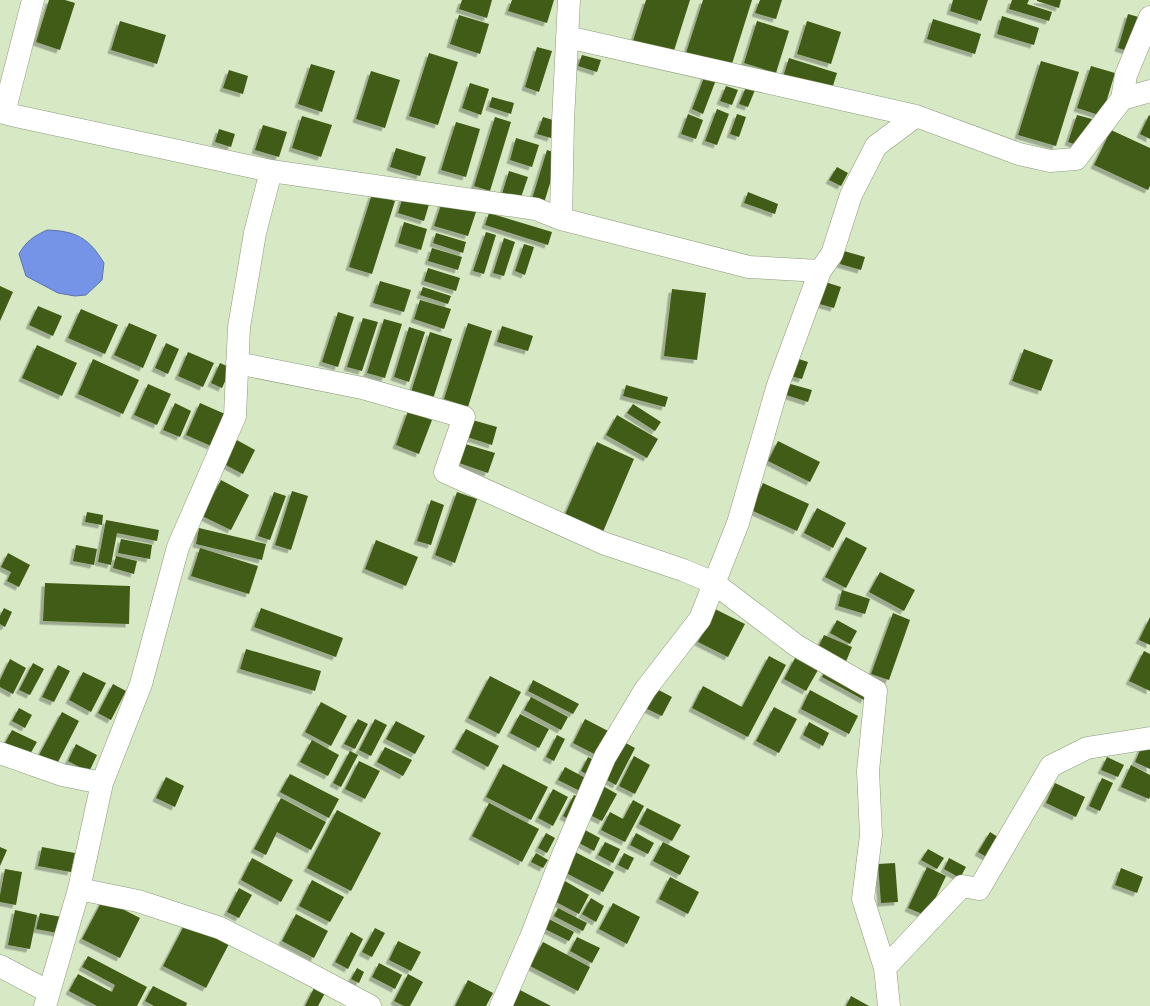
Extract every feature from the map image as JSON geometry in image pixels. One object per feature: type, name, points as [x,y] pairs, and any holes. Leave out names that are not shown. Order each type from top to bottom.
[{"type":"street","points":[[33,0],[2,112],[271,170],[536,209],[561,219],[749,267],[820,271]]},
{"type":"street","points":[[561,219],[563,121],[569,0]]},
{"type":"street","points":[[567,37],[916,116],[1019,154],[1050,161],[1076,159],[1122,99],[1126,74],[1150,17]]},
{"type":"street","points":[[1122,99],[1150,91]]},
{"type":"street","points":[[501,1006],[605,757],[645,690],[700,620],[738,523],[778,385],[820,271],[832,254],[850,195],[876,146],[916,116]]},
{"type":"street","points":[[0,966],[47,999],[78,889],[102,783],[141,684],[178,547],[235,416],[239,327],[255,233],[271,170]]},
{"type":"street","points":[[237,363],[362,388],[464,417],[445,472],[603,543],[683,570],[714,583],[797,646],[876,691],[868,770],[872,835],[863,899],[885,968],[889,1006]]},
{"type":"street","points":[[885,968],[962,886],[979,889],[1051,766],[1087,748],[1150,738]]},
{"type":"street","points":[[0,753],[62,775],[102,783]]},
{"type":"street","points":[[78,889],[138,901],[220,928],[370,1006]]},
{"type":"water","points":[[47,230],[66,232],[81,238],[93,247],[104,263],[102,280],[86,295],[75,296],[58,293],[26,276],[19,254],[31,239]]},
{"type":"building","points":[[49,0],[65,0],[75,3],[60,50],[36,42]]},
{"type":"building","points":[[462,0],[492,0],[487,18],[459,9]]},
{"type":"building","points":[[512,0],[554,0],[547,23],[508,11]]},
{"type":"building","points":[[646,0],[690,0],[672,57],[632,44]]},
{"type":"building","points":[[703,0],[752,0],[731,67],[686,53]]},
{"type":"building","points":[[760,0],[782,0],[776,19],[755,13]]},
{"type":"building","points":[[953,0],[988,0],[981,21],[950,11]]},
{"type":"building","points":[[1012,0],[1029,0],[1027,4],[1052,12],[1049,21],[1009,9]]},
{"type":"building","points":[[1037,0],[1061,0],[1059,8]]},
{"type":"building","points":[[1128,14],[1142,18],[1131,52],[1118,48]]},
{"type":"building","points":[[459,15],[489,24],[480,54],[450,44]]},
{"type":"building","points":[[1002,16],[1039,28],[1034,45],[997,34]]},
{"type":"building","points":[[933,19],[981,34],[975,54],[927,39]]},
{"type":"building","points":[[120,21],[166,35],[157,64],[111,50]]},
{"type":"building","points":[[757,21],[789,31],[776,73],[744,63]]},
{"type":"building","points":[[807,21],[841,32],[831,64],[797,54]]},
{"type":"building","points":[[537,47],[552,51],[539,92],[525,87]]},
{"type":"building","points":[[429,53],[458,62],[438,125],[409,116]]},
{"type":"building","points":[[582,55],[601,60],[597,72],[578,66]]},
{"type":"building","points":[[789,58],[837,73],[831,92],[783,77]]},
{"type":"building","points":[[1041,61],[1079,72],[1056,146],[1018,135]]},
{"type":"building","points":[[311,64],[335,71],[322,112],[298,104]]},
{"type":"building","points":[[1091,66],[1115,73],[1102,116],[1077,108]]},
{"type":"building","points":[[229,70],[248,76],[243,94],[223,88]]},
{"type":"building","points":[[371,71],[400,80],[385,128],[356,119]]},
{"type":"building","points":[[705,75],[716,80],[703,114],[692,109]]},
{"type":"building","points":[[470,83],[489,89],[481,115],[462,108]]},
{"type":"building","points":[[726,86],[738,90],[732,105],[720,101]]},
{"type":"building","points":[[746,87],[755,90],[748,107],[739,104]]},
{"type":"building","points":[[492,97],[514,103],[511,114],[489,107]]},
{"type":"building","points":[[717,109],[729,114],[717,145],[705,141]]},
{"type":"building","points":[[688,114],[703,120],[696,139],[681,134]]},
{"type":"building","points":[[737,114],[746,117],[739,137],[730,134]]},
{"type":"building","points":[[1077,115],[1092,119],[1083,147],[1068,142]]},
{"type":"building","points":[[1149,115],[1150,116],[1150,139],[1140,134]]},
{"type":"building","points":[[302,116],[332,125],[321,157],[292,148]]},
{"type":"building","points":[[495,117],[511,122],[490,191],[474,186]]},
{"type":"building","points":[[543,117],[556,121],[551,138],[537,134]]},
{"type":"building","points":[[456,122],[480,129],[466,177],[441,170]]},
{"type":"building","points":[[263,125],[287,132],[279,157],[255,150]]},
{"type":"building","points":[[219,129],[235,134],[231,147],[215,142]]},
{"type":"building","points":[[1111,130],[1150,148],[1150,186],[1148,190],[1094,165]]},
{"type":"building","points":[[516,138],[539,145],[532,167],[510,160]]},
{"type":"building","points":[[396,148],[426,157],[420,176],[390,167]]},
{"type":"building","points":[[547,150],[559,154],[544,203],[532,199]]},
{"type":"building","points":[[837,167],[848,173],[841,186],[829,180]]},
{"type":"building","points":[[509,171],[528,177],[520,200],[502,194]]},
{"type":"building","points":[[748,192],[778,204],[775,214],[744,203]]},
{"type":"building","points":[[404,193],[430,201],[424,221],[398,213]]},
{"type":"building","points":[[372,194],[395,201],[372,274],[349,267]]},
{"type":"building","points":[[442,202],[476,212],[468,236],[434,226]]},
{"type":"building","points":[[489,213],[552,232],[548,245],[485,225]]},
{"type":"building","points":[[404,222],[427,229],[421,250],[398,243]]},
{"type":"building","points":[[486,232],[496,235],[484,274],[473,271]]},
{"type":"building","points":[[436,233],[466,242],[463,253],[433,243]]},
{"type":"building","points":[[504,238],[515,242],[504,276],[493,273]]},
{"type":"building","points":[[524,244],[534,247],[525,275],[515,271]]},
{"type":"building","points":[[432,248],[462,257],[458,270],[428,261]]},
{"type":"building","points":[[844,251],[865,257],[861,270],[840,264]]},
{"type":"building","points":[[428,268],[460,278],[456,291],[424,281]]},
{"type":"building","points":[[380,281],[411,290],[404,312],[373,303]]},
{"type":"building","points":[[822,281],[841,287],[834,308],[816,303]]},
{"type":"building","points":[[0,286],[13,292],[0,321]]},
{"type":"building","points":[[423,287],[451,296],[448,304],[420,295]]},
{"type":"building","points":[[672,289],[706,293],[697,360],[664,356]]},
{"type":"building","points":[[420,300],[451,309],[444,329],[414,319]]},
{"type":"building","points":[[38,306],[62,316],[53,336],[29,325]]},
{"type":"building","points":[[81,309],[118,325],[105,354],[68,338]]},
{"type":"building","points":[[338,312],[354,317],[338,367],[322,362]]},
{"type":"building","points":[[363,318],[378,322],[362,371],[347,367]]},
{"type":"building","points":[[384,319],[402,324],[385,378],[367,373]]},
{"type":"building","points":[[129,323],[157,335],[143,368],[114,355]]},
{"type":"building","points":[[468,323],[492,331],[468,407],[444,399]]},
{"type":"building","points":[[502,326],[533,336],[528,351],[497,342]]},
{"type":"building","points":[[409,327],[425,332],[409,382],[394,377]]},
{"type":"building","points":[[430,332],[452,339],[433,399],[411,392]]},
{"type":"building","points":[[166,343],[179,349],[168,374],[155,368]]},
{"type":"building","points":[[37,345],[77,363],[62,396],[22,378]]},
{"type":"building","points":[[1024,349],[1053,360],[1041,391],[1012,381]]},
{"type":"building","points":[[188,352],[214,363],[203,387],[178,376]]},
{"type":"building","points":[[793,357],[808,362],[802,379],[787,375]]},
{"type":"building","points":[[93,359],[139,380],[123,414],[78,394]]},
{"type":"building","points":[[220,363],[231,368],[222,388],[211,383]]},
{"type":"building","points":[[787,383],[812,390],[808,402],[783,394]]},
{"type":"building","points":[[148,384],[171,394],[157,425],[134,415]]},
{"type":"building","points":[[626,385],[668,397],[665,407],[623,396]]},
{"type":"building","points":[[175,403],[191,411],[180,437],[163,430]]},
{"type":"building","points":[[200,403],[225,414],[211,446],[186,435]]},
{"type":"building","points":[[633,404],[661,422],[655,431],[627,413]]},
{"type":"building","points":[[408,411],[432,420],[419,454],[396,445]]},
{"type":"building","points":[[617,415],[658,439],[647,458],[606,435]]},
{"type":"building","points":[[469,419],[497,427],[492,445],[464,436]]},
{"type":"building","points":[[235,439],[255,450],[243,474],[222,463]]},
{"type":"building","points":[[778,441],[820,462],[810,482],[768,461]]},
{"type":"building","points":[[597,442],[634,459],[602,534],[564,517]]},
{"type":"building","points":[[462,443],[495,453],[488,473],[456,462]]},
{"type":"building","points":[[221,480],[249,495],[231,530],[202,516]]},
{"type":"building","points":[[763,483],[809,504],[797,531],[751,510]]},
{"type":"building","points":[[292,491],[308,496],[291,550],[275,545]]},
{"type":"building","points":[[274,492],[286,496],[270,540],[258,536]]},
{"type":"building","points":[[457,492],[477,499],[455,563],[435,555]]},
{"type":"building","points":[[431,500],[444,505],[431,545],[417,541]]},
{"type":"building","points":[[817,508],[846,523],[833,548],[804,533]]},
{"type":"building","points":[[87,512],[103,515],[102,525],[85,522]]},
{"type":"building","points":[[106,520],[159,530],[157,541],[117,533],[111,565],[98,562]]},
{"type":"building","points":[[199,528],[266,544],[262,560],[196,544]]},
{"type":"building","points":[[846,537],[867,548],[846,588],[825,577]]},
{"type":"building","points":[[121,539],[152,545],[150,559],[118,553]]},
{"type":"building","points":[[376,540],[418,557],[406,586],[365,569]]},
{"type":"building","points":[[76,545],[97,549],[94,565],[73,561]]},
{"type":"building","points":[[200,548],[258,566],[249,594],[191,576]]},
{"type":"building","points":[[8,553],[30,565],[19,587],[7,581],[11,572],[1,567]]},
{"type":"building","points":[[116,556],[137,561],[134,574],[113,568]]},
{"type":"building","points":[[880,572],[915,590],[904,611],[869,592]]},
{"type":"building","points":[[45,583],[130,586],[129,624],[43,621]]},
{"type":"building","points":[[842,590],[870,599],[865,614],[838,606]]},
{"type":"building","points":[[4,608],[12,612],[5,627],[0,624],[0,616]]},
{"type":"building","points":[[261,608],[343,638],[336,657],[254,627]]},
{"type":"building","points":[[715,609],[745,624],[728,657],[698,642]]},
{"type":"building","points":[[893,613],[910,620],[889,680],[871,674]]},
{"type":"building","points":[[1150,617],[1150,645],[1139,640]]},
{"type":"building","points":[[837,620],[857,631],[850,644],[830,633]]},
{"type":"building","points":[[824,635],[852,647],[845,664],[816,652]]},
{"type":"building","points":[[246,649],[321,671],[315,691],[240,669]]},
{"type":"building","points":[[1144,651],[1150,654],[1150,691],[1129,681]]},
{"type":"building","points":[[769,656],[786,665],[748,737],[692,708],[703,686],[742,707]]},
{"type":"building","points":[[795,658],[818,670],[806,691],[784,679]]},
{"type":"building","points":[[10,659],[26,668],[13,694],[0,687],[0,680]]},
{"type":"building","points":[[33,663],[44,669],[30,695],[19,690]]},
{"type":"building","points":[[58,665],[70,671],[54,702],[42,697]]},
{"type":"building","points":[[827,668],[869,690],[864,700],[822,677]]},
{"type":"building","points":[[83,672],[106,683],[91,712],[69,700]]},
{"type":"building","points":[[490,676],[521,692],[499,734],[468,718]]},
{"type":"building","points":[[533,680],[579,704],[573,714],[528,691]]},
{"type":"building","points":[[113,684],[126,691],[111,720],[98,713]]},
{"type":"building","points":[[653,687],[672,697],[662,716],[643,707]]},
{"type":"building","points":[[810,690],[858,716],[849,734],[801,709]]},
{"type":"building","points":[[531,697],[568,717],[561,730],[524,710]]},
{"type":"building","points":[[321,702],[347,716],[331,746],[305,732]]},
{"type":"building","points":[[774,707],[797,719],[779,753],[756,741]]},
{"type":"building","points":[[19,708],[32,715],[25,728],[12,721]]},
{"type":"building","points":[[62,712],[79,721],[57,764],[39,755]]},
{"type":"building","points":[[520,714],[549,729],[539,748],[510,733]]},
{"type":"building","points":[[358,719],[368,724],[355,749],[344,744]]},
{"type":"building","points":[[375,719],[387,725],[371,756],[359,750]]},
{"type":"building","points":[[585,719],[612,733],[600,757],[573,743]]},
{"type":"building","points":[[396,721],[425,736],[415,754],[386,739]]},
{"type":"building","points":[[809,722],[829,733],[823,746],[803,735]]},
{"type":"building","points":[[466,729],[499,746],[488,767],[455,749]]},
{"type":"building","points":[[12,730],[37,742],[29,756],[5,743]]},
{"type":"building","points":[[557,735],[565,739],[554,761],[546,757]]},
{"type":"building","points":[[312,740],[339,755],[328,776],[300,762]]},
{"type":"building","points":[[622,741],[635,748],[616,785],[603,778]]},
{"type":"building","points":[[76,744],[97,755],[89,772],[68,761]]},
{"type":"building","points":[[1142,746],[1150,750],[1150,769],[1135,762]]},
{"type":"building","points":[[385,747],[412,760],[403,776],[377,762]]},
{"type":"building","points":[[350,751],[358,755],[341,787],[333,783]]},
{"type":"building","points":[[634,756],[650,765],[635,794],[619,786]]},
{"type":"building","points":[[588,757],[598,762],[590,776],[581,771]]},
{"type":"building","points":[[1107,757],[1124,765],[1118,777],[1101,770]]},
{"type":"building","points":[[359,761],[380,771],[365,799],[345,789]]},
{"type":"building","points":[[503,764],[548,787],[531,820],[486,797]]},
{"type":"building","points":[[1131,765],[1150,775],[1149,799],[1121,787]]},
{"type":"building","points":[[565,767],[591,781],[584,793],[558,780]]},
{"type":"building","points":[[290,774],[339,799],[329,818],[280,792]]},
{"type":"building","points":[[166,777],[184,786],[175,807],[156,798]]},
{"type":"building","points":[[1102,778],[1113,783],[1100,811],[1089,806]]},
{"type":"building","points":[[1055,783],[1085,797],[1076,817],[1046,803]]},
{"type":"building","points":[[603,786],[617,794],[602,821],[588,814]]},
{"type":"building","points":[[553,789],[568,797],[553,826],[538,818]]},
{"type":"building","points":[[574,795],[581,798],[570,820],[563,816]]},
{"type":"building","points":[[281,798],[326,822],[311,850],[277,832],[266,855],[254,849]]},
{"type":"building","points":[[633,800],[644,806],[625,842],[601,830],[610,812],[623,819]]},
{"type":"building","points":[[489,803],[539,829],[522,862],[472,836]]},
{"type":"building","points":[[647,808],[681,825],[672,841],[639,824]]},
{"type":"building","points":[[337,810],[381,833],[351,891],[307,868]]},
{"type":"building","points":[[585,830],[600,838],[594,851],[579,843]]},
{"type":"building","points":[[990,832],[1001,839],[990,859],[978,852]]},
{"type":"building","points":[[546,833],[555,838],[547,853],[538,848]]},
{"type":"building","points":[[636,833],[654,843],[648,854],[630,845]]},
{"type":"building","points":[[605,842],[620,849],[613,863],[598,855]]},
{"type":"building","points":[[663,842],[690,856],[680,875],[653,861]]},
{"type":"building","points":[[0,847],[7,850],[0,866]]},
{"type":"building","points":[[42,847],[75,853],[71,872],[38,866]]},
{"type":"building","points":[[928,849],[944,858],[937,869],[921,860]]},
{"type":"building","points":[[575,852],[614,872],[603,892],[564,872]]},
{"type":"building","points":[[536,853],[548,860],[543,868],[531,862]]},
{"type":"building","points":[[624,853],[634,858],[628,870],[618,865]]},
{"type":"building","points":[[252,858],[293,880],[281,902],[241,880]]},
{"type":"building","points":[[949,858],[966,867],[960,878],[944,869]]},
{"type":"building","points":[[895,863],[898,902],[881,903],[878,864]]},
{"type":"building","points":[[927,867],[946,876],[927,916],[908,908]]},
{"type":"building","points":[[1121,868],[1143,877],[1137,893],[1115,885]]},
{"type":"building","points":[[5,869],[22,872],[16,905],[0,902]]},
{"type":"building","points":[[670,877],[699,892],[688,914],[659,899]]},
{"type":"building","points":[[312,880],[344,897],[330,922],[299,906]]},
{"type":"building","points":[[565,881],[589,895],[579,914],[554,901]]},
{"type":"building","points":[[239,888],[252,895],[239,918],[227,912]]},
{"type":"building","points":[[591,898],[604,906],[596,922],[582,914]]},
{"type":"building","points":[[103,899],[140,918],[120,958],[82,939]]},
{"type":"building","points":[[613,903],[640,917],[627,944],[599,929]]},
{"type":"building","points":[[558,908],[587,923],[583,931],[554,916]]},
{"type":"building","points":[[15,910],[37,915],[30,949],[8,945]]},
{"type":"building","points":[[40,913],[67,918],[63,934],[36,929]]},
{"type":"building","points":[[296,914],[328,931],[314,958],[282,941]]},
{"type":"building","points":[[549,919],[574,932],[569,941],[545,929]]},
{"type":"building","points":[[187,920],[230,942],[206,988],[163,966]]},
{"type":"building","points":[[375,928],[385,933],[372,957],[362,952]]},
{"type":"building","points":[[351,932],[363,939],[348,969],[335,962]]},
{"type":"building","points":[[577,937],[600,948],[592,963],[570,951]]},
{"type":"building","points":[[398,941],[421,952],[411,971],[389,960]]},
{"type":"building","points":[[543,942],[590,967],[578,991],[530,966]]},
{"type":"building","points":[[88,956],[147,987],[137,1006],[97,1006],[69,991],[78,974],[112,992],[115,985],[82,967]]},
{"type":"building","points":[[379,963],[402,975],[395,989],[372,977]]},
{"type":"building","points":[[357,968],[364,972],[359,983],[351,979]]},
{"type":"building","points":[[408,974],[423,982],[410,1006],[404,1006],[394,1001]]},
{"type":"building","points":[[468,980],[493,993],[486,1006],[455,1006]]},
{"type":"building","points":[[153,986],[187,1003],[186,1006],[154,1006],[145,1001]]},
{"type":"building","points":[[314,988],[325,993],[318,1006],[305,1006]]},
{"type":"building","points":[[518,989],[551,1006],[509,1006]]},
{"type":"building","points":[[851,996],[869,1006],[846,1006]]}]
